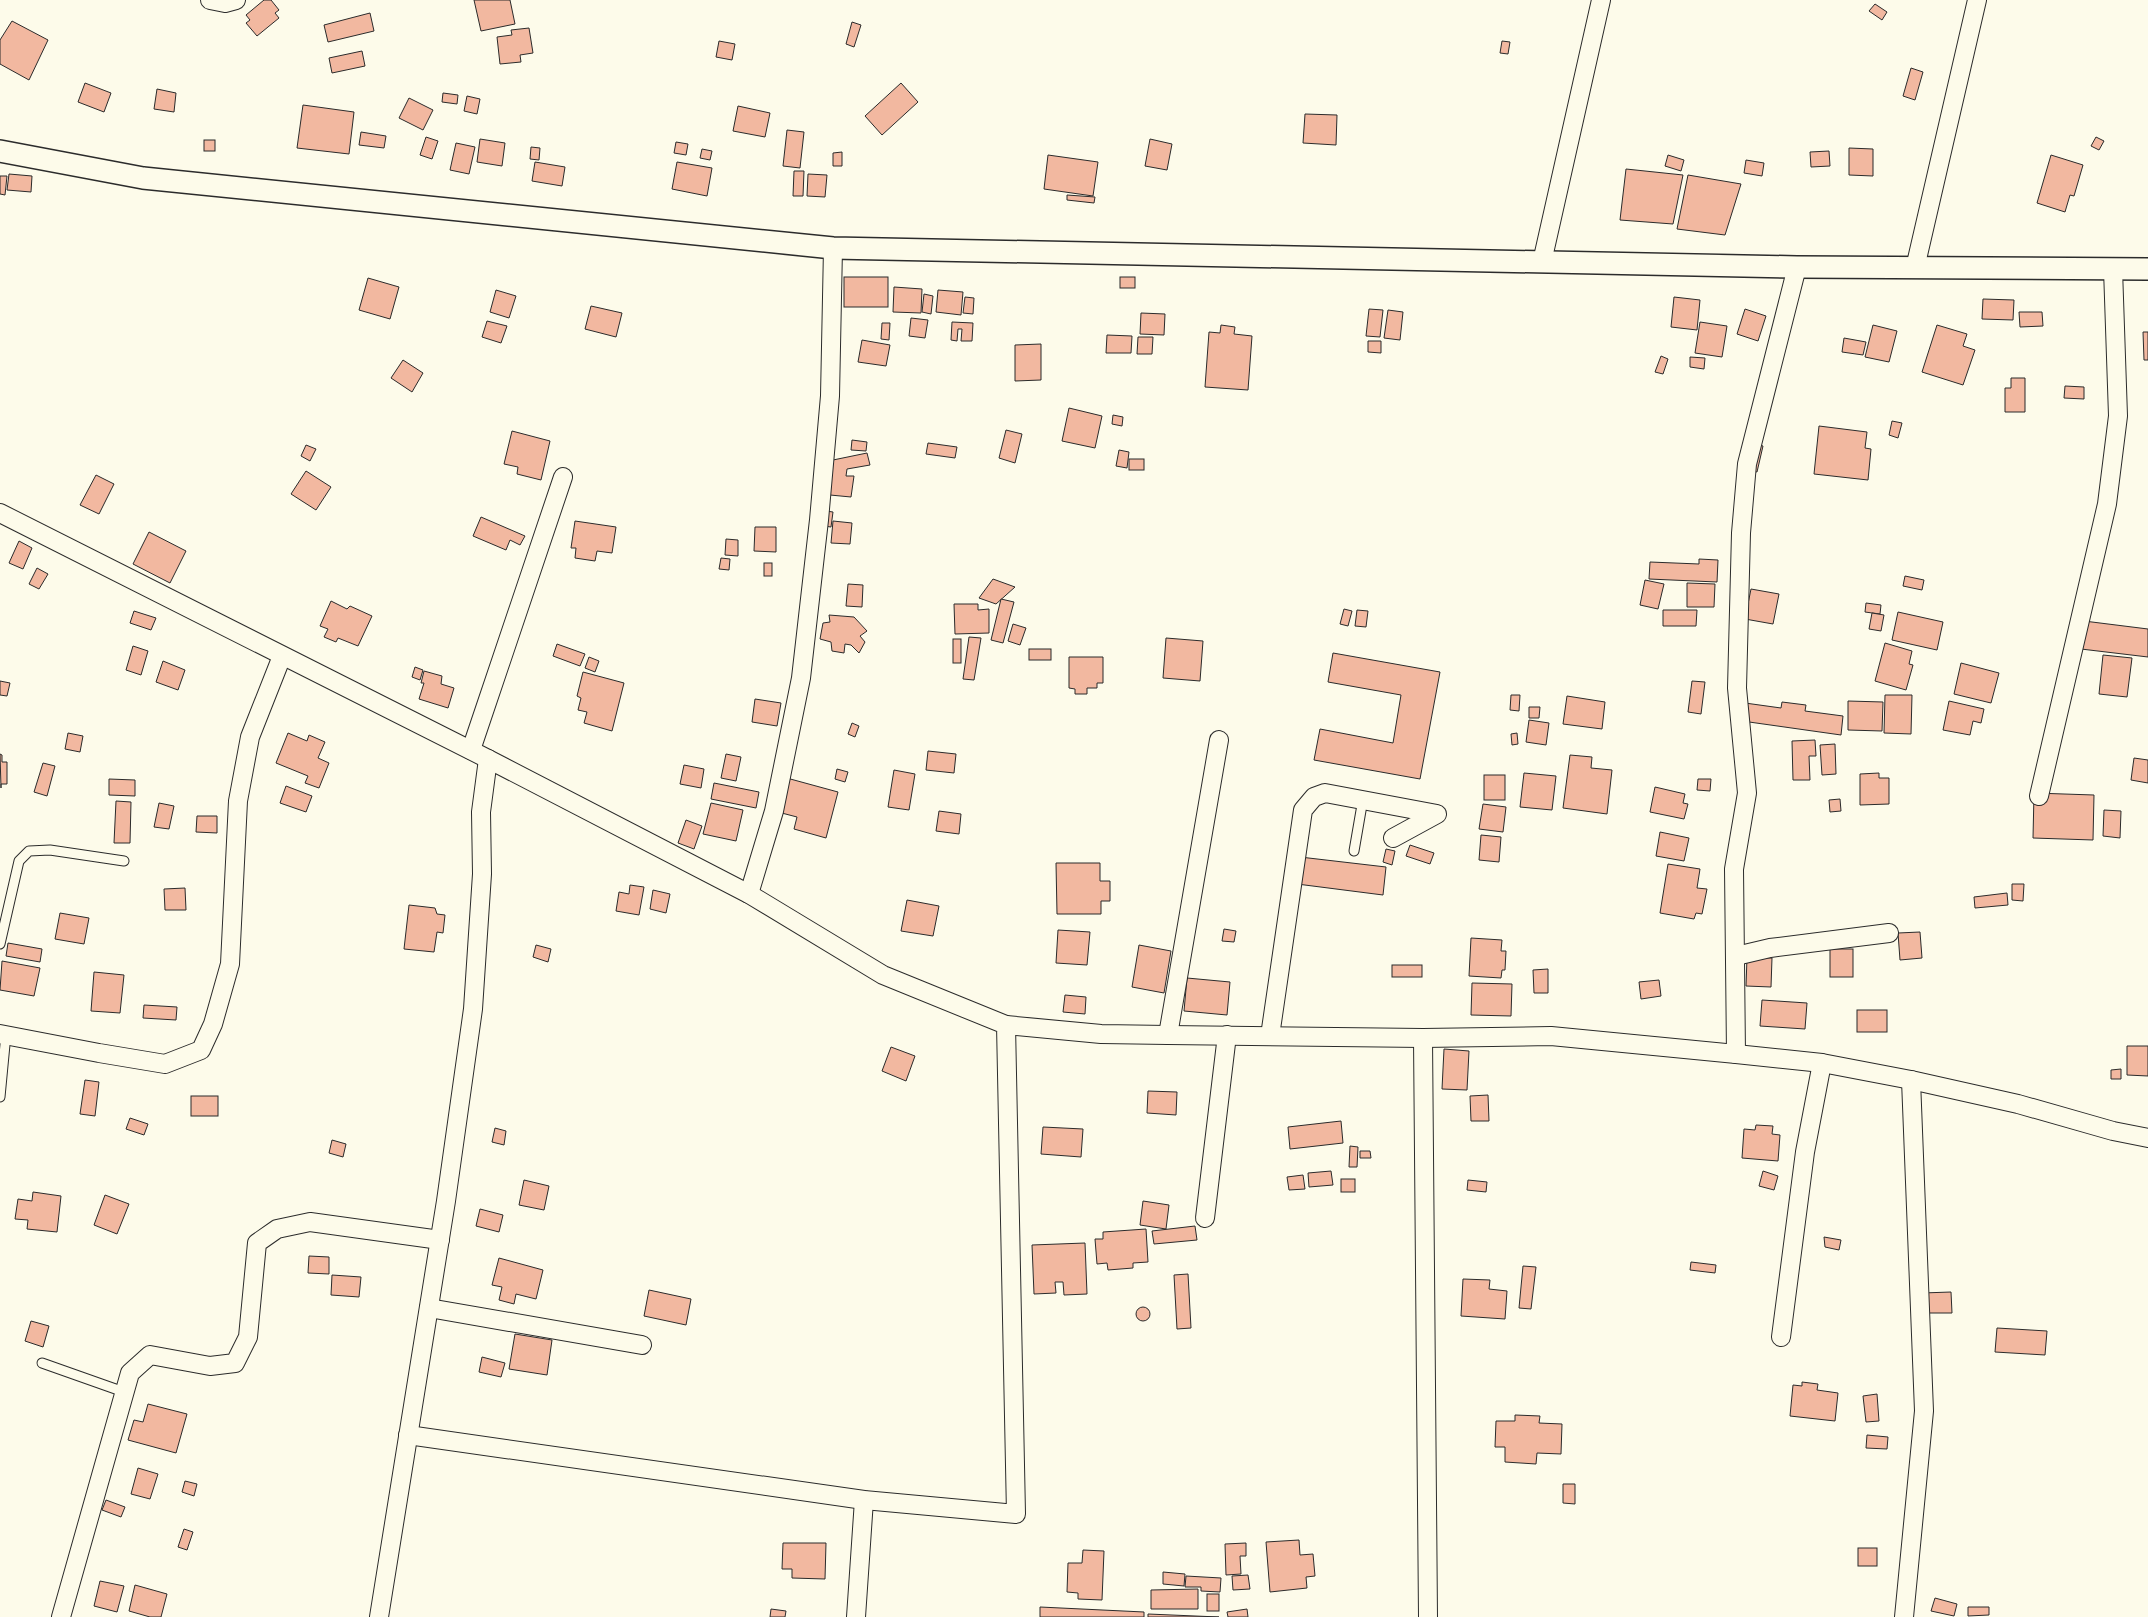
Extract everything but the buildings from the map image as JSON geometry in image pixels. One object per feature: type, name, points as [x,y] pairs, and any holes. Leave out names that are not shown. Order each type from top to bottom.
[{"type":"street","points":[[210,0],[225,3],[236,0]]},
{"type":"street","points":[[1542,262],[1601,0]]},
{"type":"street","points":[[1915,268],[1977,0]]},
{"type":"street","points":[[0,151],[144,178],[833,248],[1797,267],[2148,269]]},
{"type":"street","points":[[749,894],[774,811],[801,678],[819,520],[830,396],[833,248]]},
{"type":"street","points":[[1736,1054],[1734,869],[1747,793],[1737,688],[1740,533],[1747,464],[1797,267]]},
{"type":"street","points":[[2039,796],[2107,504],[2118,416],[2113,269]]},
{"type":"street","points":[[471,750],[563,478]]},
{"type":"street","points":[[0,513],[471,750],[749,894],[883,975],[1006,1025],[1101,1034],[1168,1036],[1423,1038],[1551,1036],[1736,1054],[1822,1063],[1910,1080],[2018,1104],[2113,1131],[2148,1138]]},
{"type":"street","points":[[3,1034],[165,1064],[201,1050],[213,1024],[230,964],[238,801],[250,737],[282,656]]},
{"type":"street","points":[[1168,1036],[1219,740]]},
{"type":"street","points":[[379,1617],[440,1240],[473,1009],[482,874],[481,812],[488,759]]},
{"type":"street","points":[[1270,1036],[1303,810],[1314,798],[1325,793],[1437,814],[1392,838]]},
{"type":"street","points":[[1736,956],[1770,948],[1889,933]]},
{"type":"street","points":[[408,1435],[864,1500],[1016,1514],[1006,1025]]},
{"type":"street","points":[[1206,1218],[1227,1036]]},
{"type":"street","points":[[1423,1038],[1428,1617]]},
{"type":"street","points":[[1781,1337],[1805,1152],[1822,1063]]},
{"type":"street","points":[[1904,1617],[1924,1411],[1910,1080]]},
{"type":"street","points":[[61,1617],[130,1373],[150,1356],[210,1366],[235,1363],[248,1337],[257,1243],[277,1229],[310,1222],[440,1240]]},
{"type":"street","points":[[429,1308],[642,1346]]},
{"type":"street","points":[[856,1617],[864,1500]]},
{"type":"lane","points":[[1354,851],[1363,799]]},
{"type":"lane","points":[[0,944],[19,861],[29,851],[50,850],[124,861]]},
{"type":"lane","points":[[0,1097],[3,1034]]},
{"type":"lane","points":[[42,1363],[124,1392]]}]
